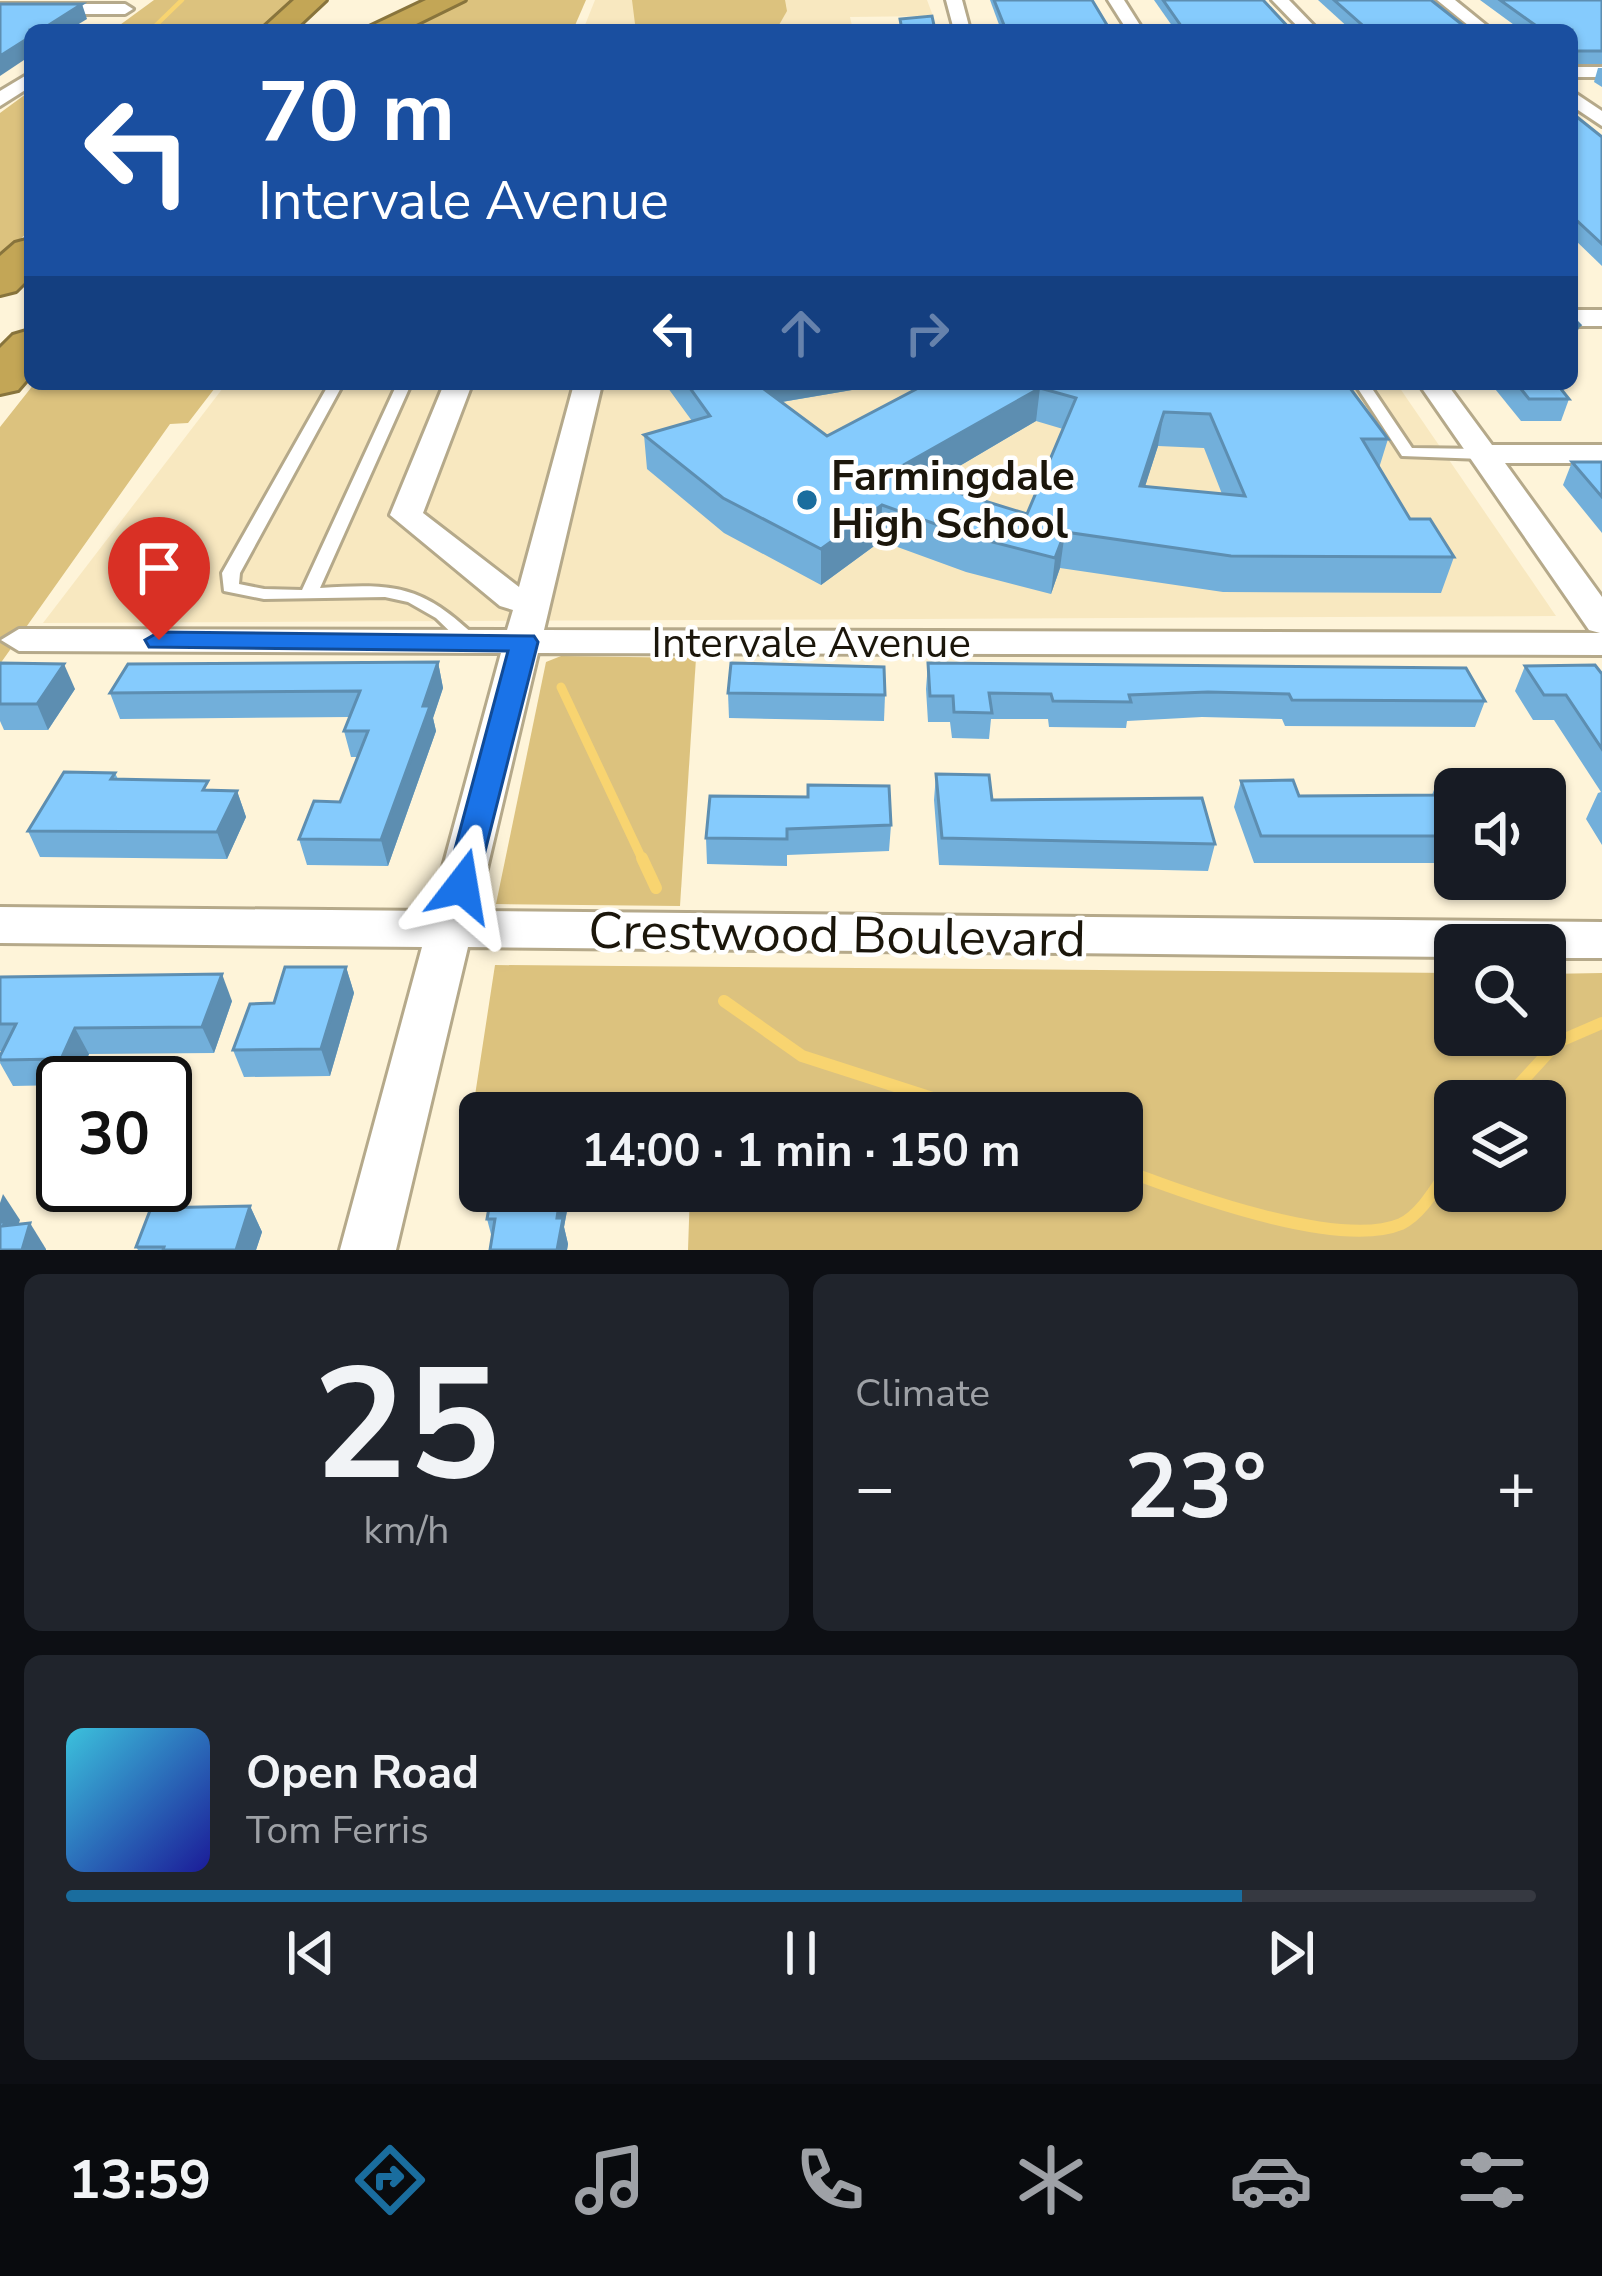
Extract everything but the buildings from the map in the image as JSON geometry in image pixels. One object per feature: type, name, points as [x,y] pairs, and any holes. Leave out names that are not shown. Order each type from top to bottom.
[{"type":"highway","points":[[283,24],[312,0]]},
{"type":"highway","points":[[366,15],[452,0]]},
{"type":"highway","points":[[0,281],[24,258]]},
{"type":"highway","points":[[0,379],[24,352]]},
{"type":"street","points":[[1280,0],[1304,24]]},
{"type":"street","points":[[1445,0],[1476,24]]},
{"type":"street","points":[[0,9],[131,4]]},
{"type":"street","points":[[104,24],[131,4]]},
{"type":"street","points":[[1578,102],[1602,120]]},
{"type":"street","points":[[456,390],[406,515],[512,599],[530,622]]},
{"type":"street","points":[[368,1250],[587,390]]},
{"type":"street","points":[[1436,390],[1602,622]]},
{"type":"street","points":[[1482,454],[1602,454]]},
{"type":"street","name":"Intervale Avenue","points":[[19,640],[471,642],[530,622],[1602,644]]},
{"type":"street","name":"Crestwood Boulevard","points":[[0,925],[1602,940]]},
{"type":"lane","points":[[333,390],[231,572],[230,587],[419,596],[447,613],[471,642]]},
{"type":"lane","points":[[310,591],[401,390]]},
{"type":"lane","points":[[1367,390],[1407,453],[1482,454]]},
{"type":"shaded area","points":[[154,0],[298,0],[268,24],[121,24]]},
{"type":"shaded area","points":[[466,0],[586,0],[576,24],[406,24]]},
{"type":"shaded area","points":[[595,0],[927,0],[933,16],[850,17],[852,24],[585,24]]},
{"type":"shaded area","points":[[632,0],[785,0],[787,11],[780,24],[635,24]]},
{"type":"shaded area","points":[[24,95],[24,236],[0,258],[0,113]]},
{"type":"shaded area","points":[[29,390],[213,390],[188,423],[170,424],[0,664],[0,427]]},
{"type":"shaded area","name":"Farmingdale High School","points":[[221,390],[1401,390],[1556,616],[43,623]]},
{"type":"shaded area","points":[[561,656],[696,658],[680,906],[496,904],[546,662]]},
{"type":"shaded area","points":[[495,965],[1434,973],[1434,1056],[1566,1056],[1566,974],[1602,973],[1602,1250],[688,1250],[689,1212],[1143,1212],[1143,1092],[476,1092]]},
{"type":"waterway","points":[[157,24],[182,0]]},
{"type":"waterway","points":[[561,687],[643,861]]},
{"type":"waterway","points":[[642,858],[656,888]]},
{"type":"waterway","points":[[724,1001],[802,1056],[914,1092]]},
{"type":"waterway","points":[[1523,1080],[1558,1042],[1602,1023]]},
{"type":"waterway","points":[[1143,1177],[1262,1215],[1340,1230],[1401,1224],[1434,1190]]},
{"type":"place","name":"Farmingdale High School","points":[[807,500]]},
{"type":"route","points":[[159,640],[524,642],[462,886]]}]
